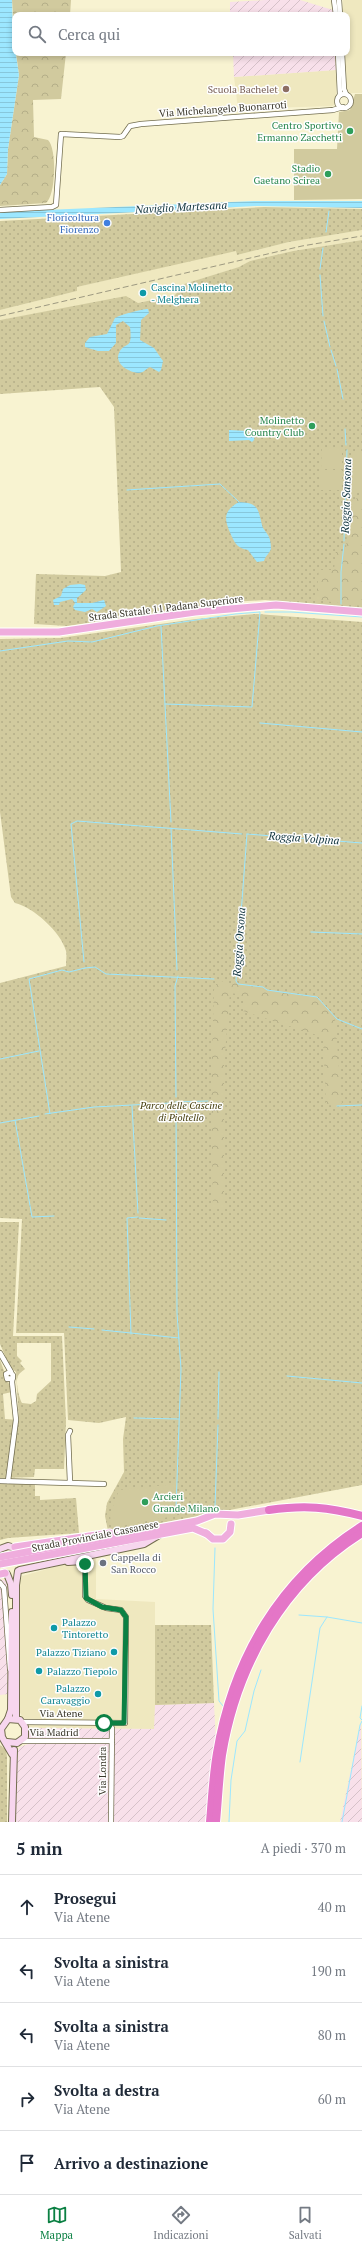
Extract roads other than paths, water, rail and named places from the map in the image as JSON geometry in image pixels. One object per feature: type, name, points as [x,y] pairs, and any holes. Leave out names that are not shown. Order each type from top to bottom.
[{"type":"highway","points":[[269,1510],[299,1506],[320,1506],[362,1516]]},
{"type":"highway","points":[[210,1822],[214,1772],[220,1737],[233,1690],[246,1656],[271,1612],[294,1582],[323,1553],[362,1526]]},
{"type":"highway","points":[[216,1822],[220,1773],[225,1738],[239,1688],[252,1659],[276,1616],[298,1586],[327,1557],[362,1533]]},
{"type":"main road","name":"Strada Statale 11 Padana Superiore","points":[[0,632],[42,633],[68,631],[195,612],[266,606],[294,605],[362,613]]},
{"type":"main road","name":"Strada Statale 11 Padana Superiore","points":[[0,627],[68,631]]},
{"type":"main road","name":"Strada Provinciale Cassanese","points":[[0,1564],[32,1555],[208,1518],[215,1514],[224,1515],[269,1510]]},
{"type":"main road","name":"Strada Provinciale Cassanese","points":[[0,1557],[32,1555],[194,1528],[213,1539],[221,1539],[228,1535],[231,1525],[250,1513]]},
{"type":"main road","points":[[15,1547],[94,1534],[142,1531]]},
{"type":"street","points":[[334,0],[336,12]]},
{"type":"street","points":[[339,0],[340,12]]},
{"type":"street","points":[[338,56],[340,95],[338,99],[341,106],[348,106],[351,102],[350,97],[346,94],[344,89],[342,56]]},
{"type":"street","points":[[340,95],[346,94]]},
{"type":"street","name":"Via Michelangelo Buonarroti","points":[[0,210],[55,206],[61,134],[120,137],[123,136],[130,126],[141,124],[332,110],[341,106]]},
{"type":"street","points":[[0,1353],[9,1373],[13,1375],[11,1379],[16,1420],[8,1481]]},
{"type":"street","points":[[70,1431],[68,1435],[70,1482]]},
{"type":"street","points":[[0,1481],[70,1482],[80,1485],[104,1484]]},
{"type":"street","points":[[12,1754],[3,1739],[1,1727],[8,1720],[11,1710],[12,1592],[3,1573],[19,1571],[144,1544],[160,1534]]},
{"type":"street","points":[[0,1549],[8,1546],[15,1547],[20,1550],[24,1557],[24,1563],[19,1571],[16,1585],[16,1719]]},
{"type":"street","points":[[37,1566],[82,1561]]},
{"type":"street","name":"Via Atene","points":[[23,1722],[124,1723],[126,1617],[121,1610],[102,1607],[86,1598],[85,1565],[82,1561]]},
{"type":"street","points":[[0,1583],[4,1588],[7,1646],[11,1675]]},
{"type":"street","points":[[8,1720],[16,1719],[23,1722],[26,1732],[12,1754],[12,1822]]},
{"type":"street","points":[[107,1723],[112,1728],[116,1723]]},
{"type":"street","name":"Via Londra","points":[[111,1822],[112,1728]]},
{"type":"street","points":[[3,1739],[19,1742]]},
{"type":"street","name":"Via Madrid","points":[[19,1742],[112,1741]]},
{"type":"water","points":[[0,0],[12,0],[12,56],[16,56],[19,75],[8,149],[7,174],[0,185]]},
{"type":"water","name":"Naviglio Martesana","points":[[254,201],[362,201],[362,208],[257,206],[0,219],[0,212]]},
{"type":"water","points":[[148,309],[149,313],[141,320],[140,340],[154,348],[163,361],[159,372],[150,367],[142,372],[135,373],[127,370],[121,364],[118,357],[119,353],[121,349],[129,343],[131,335],[130,327],[123,321],[116,325],[116,343],[109,351],[98,351],[85,347],[85,343],[90,337],[107,334],[115,318],[131,312]]},
{"type":"water","points":[[229,430],[248,431],[248,438],[252,431],[255,433],[254,440],[252,442],[249,440],[229,441]]},
{"type":"water","points":[[239,502],[254,505],[258,511],[263,528],[269,536],[271,550],[264,561],[257,562],[248,550],[238,546],[233,540],[226,522],[226,517],[229,509]]},
{"type":"water","points":[[70,585],[85,585],[86,590],[77,598],[77,603],[92,603],[104,600],[106,606],[97,612],[92,609],[85,612],[75,610],[73,607],[75,603],[72,599],[60,602],[59,605],[54,605],[53,600],[61,596],[63,589]]},
{"type":"waterway","name":"Roggia Sansona","points":[[326,232],[329,211]]},
{"type":"waterway","name":"Roggia Sansona","points":[[320,269],[323,248]]},
{"type":"waterway","name":"Roggia Sansona","points":[[320,275],[323,316]]},
{"type":"waterway","name":"Roggia Sansona","points":[[324,321],[330,347]]},
{"type":"waterway","name":"Roggia Sansona","points":[[331,350],[336,366]]},
{"type":"waterway","name":"Roggia Sansona","points":[[337,369],[343,399]]},
{"type":"waterway","name":"Roggia Sansona","points":[[345,429],[346,445]]},
{"type":"waterway","name":"Roggia Sansona","points":[[344,541],[347,450]]},
{"type":"waterway","points":[[127,490],[220,484],[239,502]]},
{"type":"waterway","name":"Roggia Sansona","points":[[341,604],[341,572],[344,544]]},
{"type":"waterway","points":[[0,651],[68,641],[92,642],[157,626],[235,614],[260,612],[252,707],[165,704]]},
{"type":"waterway","points":[[265,612],[291,612],[362,617]]},
{"type":"waterway","points":[[161,626],[171,822]]},
{"type":"waterway","points":[[260,723],[362,732]]},
{"type":"waterway","points":[[84,962],[71,824],[77,821],[242,834]]},
{"type":"waterway","points":[[171,828],[177,970]]},
{"type":"waterway","name":"Roggia Orsona","points":[[247,834],[236,981],[238,984],[263,987],[267,990],[317,997],[337,1019],[362,1029]]},
{"type":"waterway","name":"Roggia Volpina","points":[[247,834],[362,843]]},
{"type":"waterway","points":[[311,932],[362,934]]},
{"type":"waterway","points":[[85,968],[95,967],[106,974],[214,979]]},
{"type":"waterway","points":[[50,1114],[29,979],[62,970],[69,972],[85,968]]},
{"type":"waterway","points":[[176,1097],[175,986],[178,976]]},
{"type":"waterway","points":[[0,1059],[39,1051]]},
{"type":"waterway","points":[[176,1102],[208,1101]]},
{"type":"waterway","points":[[176,1102],[177,1313],[181,1369],[176,1508]]},
{"type":"waterway","points":[[45,1114],[94,1107],[171,1103]]},
{"type":"waterway","name":"Roggia Volpina","points":[[337,1106],[362,1105]]},
{"type":"waterway","points":[[132,1106],[138,1213]]},
{"type":"waterway","points":[[0,1123],[39,1116]]},
{"type":"waterway","points":[[15,1120],[32,1217],[54,1216]]},
{"type":"waterway","points":[[131,1334],[127,1218],[138,1217]]},
{"type":"waterway","points":[[139,1218],[166,1220]]},
{"type":"waterway","points":[[69,1327],[94,1329]]},
{"type":"waterway","points":[[102,1330],[179,1338]]},
{"type":"waterway","points":[[218,1419],[219,1372]]},
{"type":"waterway","points":[[287,1376],[362,1383]]},
{"type":"waterway","points":[[134,1418],[179,1419]]},
{"type":"waterway","points":[[215,1506],[218,1425]]},
{"type":"waterway","points":[[215,1548],[213,1609],[219,1701],[223,1706]]},
{"type":"waterway","name":"Roggia Volpina","points":[[299,1615],[327,1617],[362,1623]]},
{"type":"waterway","points":[[300,1762],[320,1628],[327,1617]]},
{"type":"waterway","points":[[229,1822],[231,1780],[237,1741],[245,1731],[254,1691],[261,1670]]},
{"type":"waterway","points":[[362,1706],[360,1718],[362,1720]]},
{"type":"waterway","points":[[342,1822],[362,1721]]},
{"type":"railway","points":[[0,316],[302,246],[362,236]]},
{"type":"place","name":"Scuola Bachelet","points":[[286,89]]},
{"type":"place","name":"Centro Sportivo Ermanno Zacchetti","points":[[350,131]]},
{"type":"place","name":"Stadio Gaetano Scirea","points":[[328,174]]},
{"type":"place","name":"Floricoltura Fiorenzo","points":[[107,223]]},
{"type":"place","name":"Cascina Molinetto - Melghera","points":[[143,293]]},
{"type":"place","name":"Molinetto Country Club","points":[[312,426]]},
{"type":"place","name":"Arcieri Grande Milano","points":[[145,1502]]},
{"type":"place","name":"Cappella di San Rocco","points":[[103,1563]]},
{"type":"place","name":"Palazzo Tintoretto","points":[[54,1628]]},
{"type":"place","name":"Palazzo Tiziano","points":[[114,1652]]},
{"type":"place","name":"Palazzo Tiepolo","points":[[39,1671]]},
{"type":"place","name":"Palazzo Caravaggio","points":[[98,1694]]},
{"type":"park label","name":"Parco delle Cascine di Pioltello","points":[[181,1110]]}]
